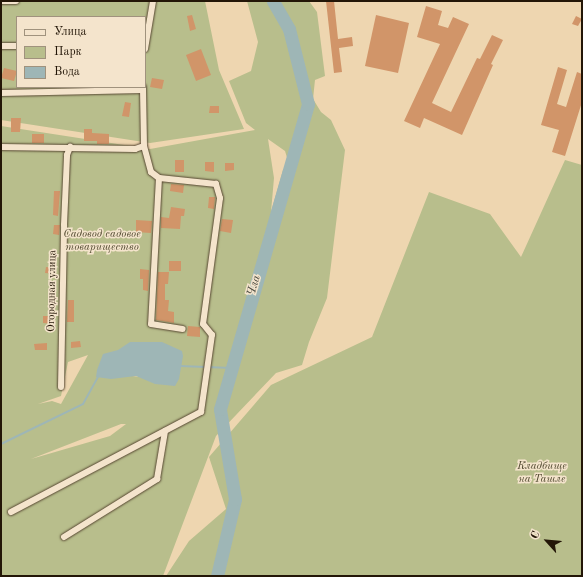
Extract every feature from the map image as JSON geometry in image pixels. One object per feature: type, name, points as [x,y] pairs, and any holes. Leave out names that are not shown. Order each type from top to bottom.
[{"type":"street","points":[[1,1],[16,1]]},
{"type":"street","points":[[146,39],[153,1]]},
{"type":"street","points":[[1,46],[16,46]]},
{"type":"street","points":[[1,93],[143,88],[144,146],[151,172],[159,178],[216,184],[220,198],[203,324],[212,335],[201,412],[11,512]]},
{"type":"street","points":[[1,147],[70,147],[135,150],[144,146]]},
{"type":"street","name":"Огородная улица","points":[[61,387],[64,232],[67,155],[70,147]]},
{"type":"street","points":[[159,178],[151,324],[183,329]]},
{"type":"street","points":[[64,537],[157,479],[164,431]]},
{"type":"green space","points":[[1,1],[205,1],[219,70],[244,129],[150,143],[1,120]]},
{"type":"green space","name":"Садовод садовое товарищество","points":[[247,1],[309,1],[317,12],[325,76],[315,80],[313,99],[321,112],[331,120],[345,150],[327,298],[309,342],[302,365],[276,373],[216,436],[163,576],[1,576],[1,126],[150,149],[255,130],[246,123],[229,81],[251,71],[258,42]],"holes":[[[268,139],[285,151],[289,164],[283,170],[271,212],[274,178]],[[131,350],[140,377],[125,375]],[[88,355],[61,404],[52,401],[38,404],[61,396],[68,362]],[[121,424],[126,424],[110,436],[31,459]]]},
{"type":"green space","name":"Кладбище на Ташле","points":[[565,160],[582,165],[582,576],[166,576],[189,541],[226,509],[209,457],[271,385],[372,337],[429,192],[490,214],[521,257]]},
{"type":"water","points":[[130,342],[162,342],[182,351],[183,356],[179,379],[175,386],[155,384],[136,376],[111,379],[96,377],[103,354],[118,350]]},
{"type":"building","points":[[326,1],[334,1],[338,39],[352,37],[353,46],[339,48],[342,72],[334,73]]},
{"type":"building","points":[[426,6],[442,11],[438,25],[448,28],[453,17],[469,24],[432,103],[451,112],[477,58],[480,59],[492,35],[503,40],[491,64],[493,65],[462,135],[424,118],[420,128],[404,121],[440,44],[417,37]]},
{"type":"building","points":[[192,15],[196,29],[190,31],[187,16]]},
{"type":"building","points":[[376,15],[409,23],[398,73],[365,66]]},
{"type":"building","points":[[576,16],[582,19],[578,26],[572,24]]},
{"type":"building","points":[[201,49],[211,75],[196,81],[186,55]]},
{"type":"building","points":[[558,67],[567,70],[557,104],[566,107],[577,72],[582,74],[582,102],[565,156],[552,152],[559,130],[541,125]]},
{"type":"building","points":[[4,68],[16,71],[14,81],[1,78]]},
{"type":"building","points":[[152,78],[164,80],[162,89],[150,87]]},
{"type":"building","points":[[125,102],[131,103],[129,117],[122,116]]},
{"type":"building","points":[[210,106],[219,106],[219,113],[209,113]]},
{"type":"building","points":[[11,118],[21,118],[20,132],[11,132]]},
{"type":"building","points":[[84,129],[92,129],[92,133],[109,134],[109,144],[97,144],[97,141],[84,141]]},
{"type":"building","points":[[32,134],[44,134],[44,143],[32,143]]},
{"type":"building","points":[[175,160],[184,160],[184,172],[175,172]]},
{"type":"building","points":[[205,162],[214,162],[214,172],[205,171]]},
{"type":"building","points":[[225,163],[234,163],[234,170],[225,171]]},
{"type":"building","points":[[171,184],[184,185],[183,193],[170,191]]},
{"type":"building","points":[[54,191],[60,191],[58,216],[53,215]]},
{"type":"building","points":[[209,197],[215,197],[214,209],[208,208]]},
{"type":"building","points":[[171,207],[185,209],[184,216],[181,216],[180,229],[161,228],[161,217],[169,218]]},
{"type":"building","points":[[222,219],[233,220],[231,233],[220,231]]},
{"type":"building","points":[[136,220],[152,221],[151,233],[136,232]]},
{"type":"building","points":[[54,225],[60,225],[59,235],[53,234]]},
{"type":"building","points":[[169,261],[181,261],[181,271],[169,271]]},
{"type":"building","points":[[46,267],[56,268],[56,274],[45,273]]},
{"type":"building","points":[[140,269],[149,270],[148,291],[143,290],[143,279],[140,279]]},
{"type":"building","points":[[158,272],[169,272],[168,284],[165,284],[165,300],[169,300],[168,311],[174,312],[174,323],[156,320]]},
{"type":"building","points":[[68,300],[74,300],[74,322],[67,322]]},
{"type":"building","points":[[43,316],[54,316],[53,324],[43,323]]},
{"type":"building","points":[[188,326],[200,327],[200,337],[187,336]]},
{"type":"building","points":[[80,341],[81,347],[71,348],[71,342]]},
{"type":"building","points":[[47,343],[47,350],[35,350],[34,344]]},
{"type":"waterway","name":"Чла","points":[[217,576],[235,499],[220,409],[308,104],[289,29],[273,1]]},
{"type":"waterway","points":[[180,366],[232,368]]},
{"type":"waterway","points":[[1,444],[83,404],[98,377]]}]
